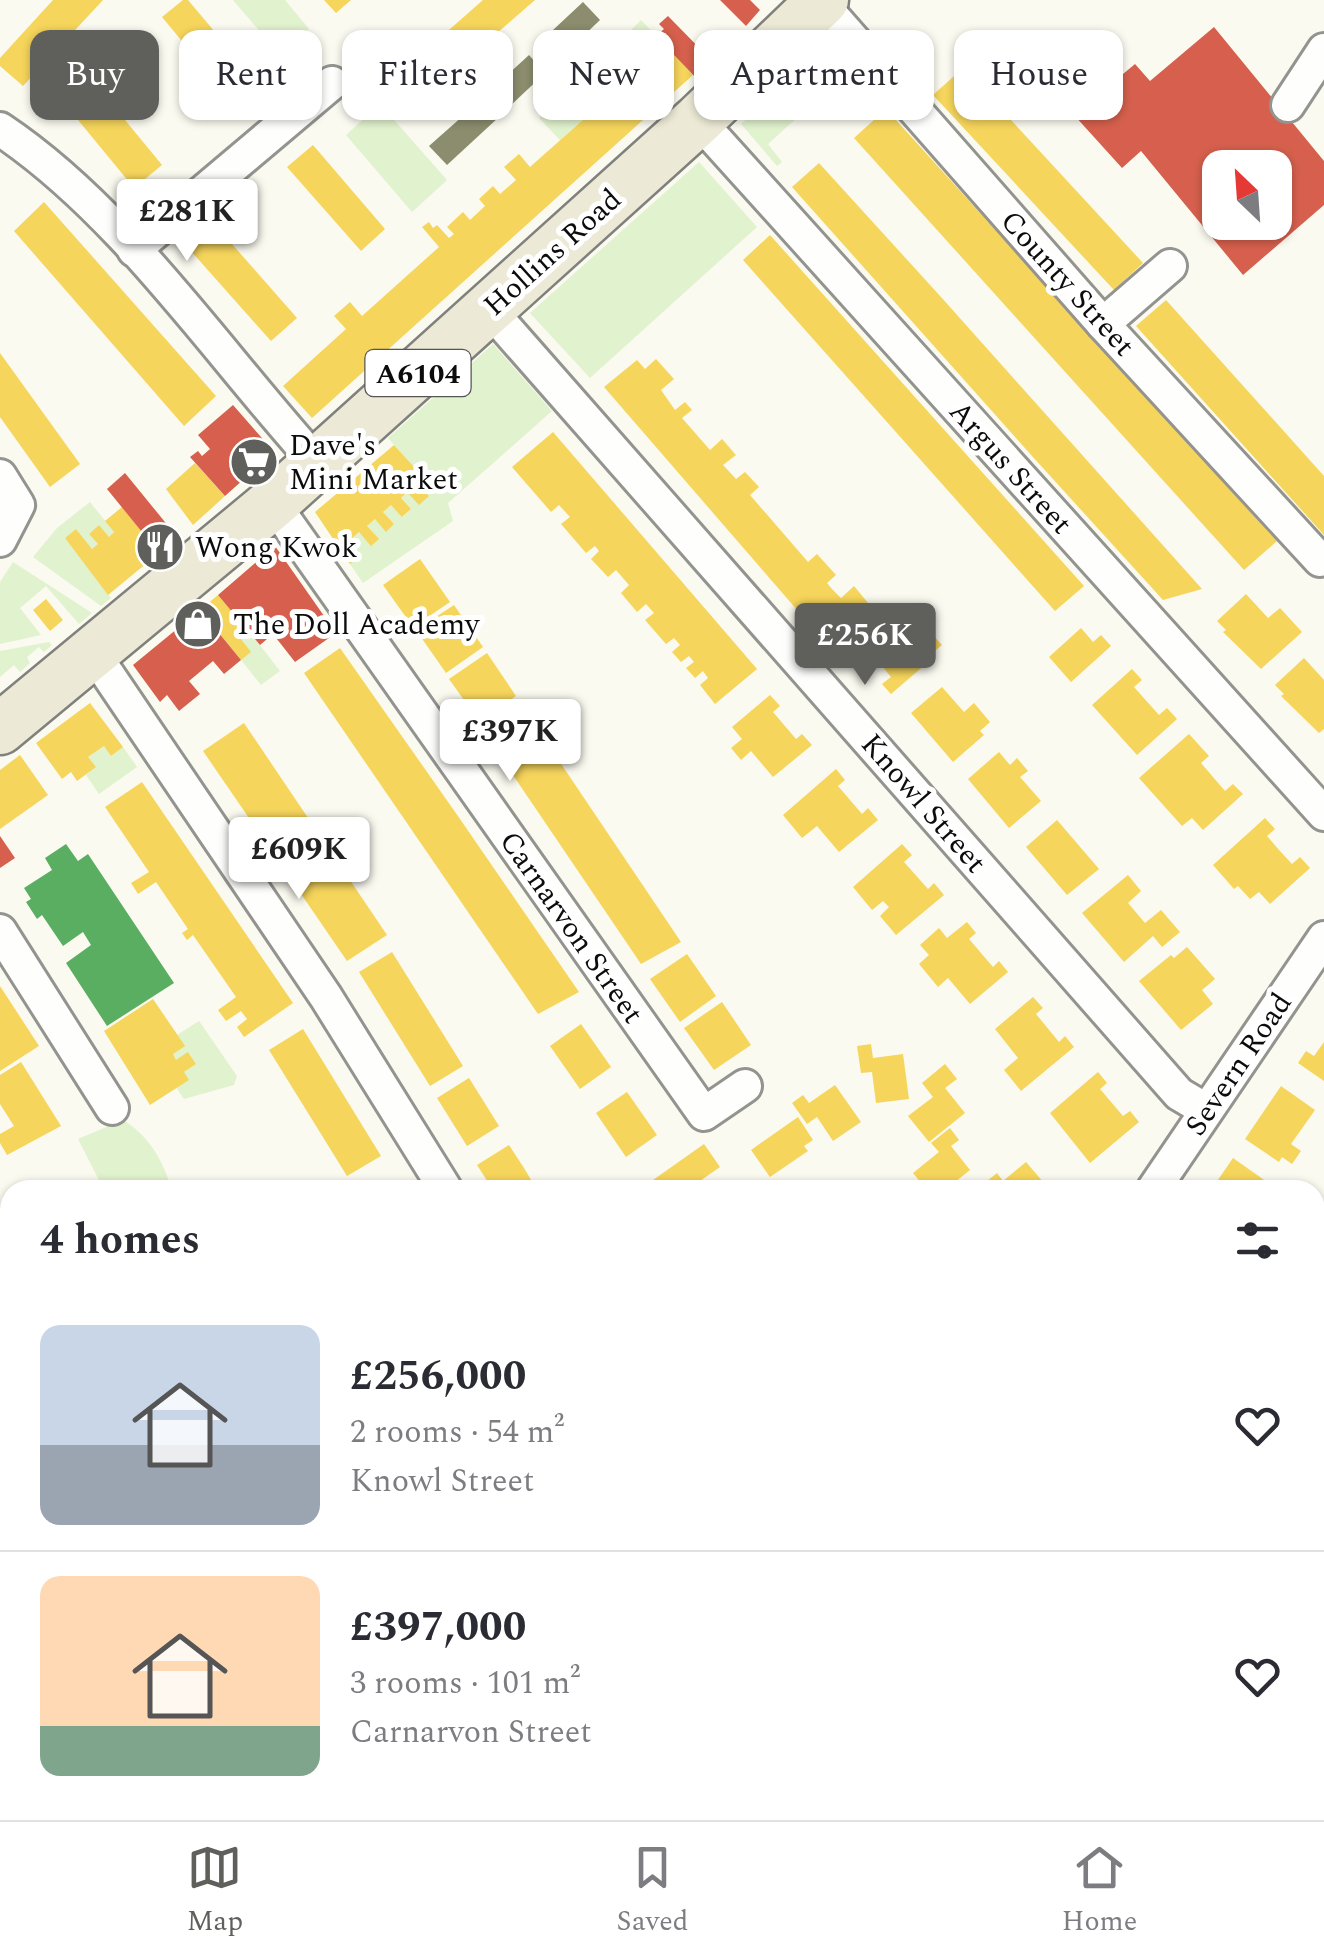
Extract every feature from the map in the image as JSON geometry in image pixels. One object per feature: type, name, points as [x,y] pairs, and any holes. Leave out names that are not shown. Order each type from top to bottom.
[{"type":"main road","name":"Hollins Road","points":[[791,30],[821,1]]},
{"type":"main road","name":"Hollins Road","points":[[0,730],[273,503],[698,120]]},
{"type":"street","name":"County Street","points":[[821,1],[1103,324],[1320,560]]},
{"type":"street","points":[[1288,105],[1324,50]]},
{"type":"street","points":[[134,250],[332,83]]},
{"type":"street","name":"Argus Street","points":[[698,120],[1324,814]]},
{"type":"street","points":[[0,128],[53,168],[134,250],[317,463]]},
{"type":"street","points":[[1103,324],[1170,266]]},
{"type":"street","name":"Knowl Street","points":[[489,309],[1179,1094],[1206,1110]]},
{"type":"street","points":[[0,476],[18,505],[0,540]]},
{"type":"street","name":"Carnarvon Street","points":[[273,503],[704,1114],[746,1086]]},
{"type":"street","points":[[94,654],[326,998],[440,1180]]},
{"type":"street","points":[[0,931],[112,1108]]},
{"type":"street","name":"Severn Road","points":[[1160,1180],[1324,938]]},
{"type":"green space","points":[[233,0],[285,0],[309,29],[308,30],[259,30]]},
{"type":"green space","points":[[641,20],[651,30],[631,30]]},
{"type":"green space","points":[[362,120],[394,120],[447,180],[412,212],[346,135]]},
{"type":"green space","points":[[541,120],[583,120],[560,140]]},
{"type":"green space","points":[[745,120],[795,120],[768,144],[782,162],[777,166],[741,124]]},
{"type":"green space","points":[[699,162],[757,227],[590,378],[530,313]]},
{"type":"green space","points":[[493,344],[552,411],[448,503],[453,521],[363,583],[350,564],[360,555],[349,541],[359,532],[371,545],[378,539],[367,526],[375,519],[386,531],[394,524],[383,512],[391,505],[403,517],[411,509],[401,498],[407,492],[429,496],[418,484],[424,478],[388,438]]},
{"type":"green space","points":[[90,502],[114,532],[109,537],[99,526],[89,534],[98,544],[92,549],[76,529],[65,538],[111,598],[101,606],[33,557],[57,528]]},
{"type":"green space","points":[[13,562],[92,613],[79,624],[46,586],[20,608],[41,635],[0,644],[0,582]]},
{"type":"green space","points":[[249,631],[280,671],[261,685],[241,660],[240,638]]},
{"type":"green space","points":[[49,642],[52,645],[44,652],[39,647],[27,657],[30,663],[20,672],[14,665],[0,677],[0,651]]},
{"type":"green space","points":[[104,746],[111,756],[123,747],[137,767],[99,794],[86,775],[95,767],[88,757]]},
{"type":"green space","points":[[199,1021],[237,1076],[234,1085],[184,1099],[176,1087],[184,1072],[196,1064],[189,1053],[176,1060],[173,1054],[177,1035]]},
{"type":"green space","points":[[123,1120],[154,1150],[168,1180],[99,1180],[78,1139]]},
{"type":"building: Homes","points":[[53,0],[103,0],[75,30],[30,30],[30,78],[23,86],[0,66],[0,58]]},
{"type":"building: Homes","points":[[188,0],[213,30],[179,30],[179,38],[162,17]]},
{"type":"building: Homes","points":[[324,0],[351,0],[336,13]]},
{"type":"building: Homes","points":[[483,0],[535,0],[500,30],[449,30]]},
{"type":"building: Homes","points":[[674,55],[693,75],[674,92]]},
{"type":"building: Homes","points":[[954,76],[954,118],[934,96]]},
{"type":"building: Homes","points":[[78,120],[125,120],[162,165],[134,188]]},
{"type":"building: Homes","points":[[583,120],[643,120],[312,418],[283,386],[346,329],[334,316],[350,302],[362,316],[439,247],[422,227],[429,222],[433,228],[437,225],[449,238],[454,234],[447,227],[463,212],[470,220],[485,206],[479,199],[493,186],[500,194],[516,180],[504,167],[519,154],[530,167]]},
{"type":"building: Homes","points":[[874,120],[896,120],[1277,541],[1244,570],[854,138]]},
{"type":"building: Homes","points":[[956,120],[1011,120],[1143,263],[1114,290]]},
{"type":"building: Homes","points":[[313,145],[385,229],[361,251],[287,167]]},
{"type":"building: Homes","points":[[819,163],[1202,589],[1163,600],[1032,456],[792,187]]},
{"type":"building: Homes","points":[[44,202],[216,396],[184,426],[14,231]]},
{"type":"building: Homes","points":[[217,227],[297,318],[271,341],[190,250]]},
{"type":"building: Homes","points":[[770,235],[1084,586],[1055,611],[743,260]]},
{"type":"building: Homes","points":[[1166,300],[1324,476],[1324,535],[1136,326]]},
{"type":"building: Homes","points":[[0,353],[80,464],[50,487],[0,417]]},
{"type":"building: Homes","points":[[656,359],[674,379],[661,390],[675,410],[685,402],[692,410],[682,418],[710,450],[722,439],[736,455],[723,465],[736,479],[745,472],[759,487],[750,495],[808,562],[817,554],[836,575],[827,583],[832,589],[841,598],[854,586],[873,609],[861,619],[869,629],[837,656],[604,387],[637,360],[645,369]]},
{"type":"building: Homes","points":[[553,432],[757,669],[715,704],[700,685],[708,678],[703,671],[695,678],[686,668],[694,662],[689,656],[681,662],[672,652],[680,645],[674,638],[666,644],[645,620],[654,613],[646,604],[637,612],[621,593],[629,585],[616,570],[608,577],[591,559],[599,551],[595,546],[586,553],[561,524],[570,517],[559,505],[551,512],[512,467]]},
{"type":"building: Homes","points":[[394,445],[425,479],[418,484],[429,496],[419,505],[407,492],[401,498],[411,509],[402,517],[391,505],[383,512],[394,524],[386,532],[375,519],[367,526],[379,539],[371,546],[359,532],[349,541],[361,555],[350,564],[315,512]]},
{"type":"building: Homes","points":[[195,463],[225,496],[193,525],[166,489]]},
{"type":"building: Homes","points":[[122,507],[159,553],[108,595],[65,538],[76,529],[92,549],[98,544],[89,534],[99,525],[109,537],[114,532],[105,521]]},
{"type":"building: Homes","points":[[420,559],[450,602],[413,627],[383,585]]},
{"type":"building: Homes","points":[[1246,594],[1268,618],[1280,608],[1302,632],[1261,669],[1223,632],[1226,630],[1217,621]]},
{"type":"building: Homes","points":[[218,595],[249,631],[240,638],[251,652],[241,660],[200,610]]},
{"type":"building: Homes","points":[[46,599],[63,620],[50,631],[33,610]]},
{"type":"building: Homes","points":[[454,605],[483,647],[446,673],[416,630]]},
{"type":"building: Homes","points":[[923,624],[942,645],[931,654],[934,657],[891,694],[882,684],[891,677],[877,660]]},
{"type":"building: Homes","points":[[1081,628],[1093,642],[1101,635],[1111,646],[1071,682],[1049,657]]},
{"type":"building: Homes","points":[[340,648],[579,992],[538,1014],[304,673]]},
{"type":"building: Homes","points":[[487,653],[516,696],[479,721],[449,679]]},
{"type":"building: Homes","points":[[1304,658],[1324,680],[1324,729],[1319,733],[1281,696],[1284,694],[1275,685]]},
{"type":"building: Homes","points":[[1132,669],[1142,680],[1134,687],[1159,715],[1167,708],[1177,719],[1137,755],[1092,705]]},
{"type":"building: Homes","points":[[942,687],[964,712],[974,703],[990,722],[980,731],[984,735],[953,762],[911,713]]},
{"type":"building: Homes","points":[[770,695],[780,706],[773,712],[796,739],[802,734],[812,745],[773,777],[751,751],[741,760],[731,748],[742,739],[732,727]]},
{"type":"building: Homes","points":[[519,702],[681,942],[641,964],[481,728]]},
{"type":"building: Homes","points":[[90,703],[123,747],[111,756],[104,746],[88,757],[96,767],[77,781],[71,772],[62,779],[36,743]]},
{"type":"building: Homes","points":[[244,723],[387,935],[347,961],[203,751]]},
{"type":"building: Homes","points":[[1189,734],[1209,756],[1201,763],[1225,791],[1233,784],[1243,794],[1203,830],[1192,818],[1182,826],[1139,778]]},
{"type":"building: Homes","points":[[999,752],[1010,765],[1017,758],[1028,771],[1020,777],[1041,801],[1009,828],[968,779]]},
{"type":"building: Homes","points":[[20,755],[48,795],[0,829],[0,770]]},
{"type":"building: Homes","points":[[836,769],[845,780],[838,786],[862,814],[868,808],[878,820],[839,852],[817,826],[802,838],[783,815]]},
{"type":"building: Homes","points":[[142,782],[293,1003],[244,1037],[237,1027],[247,1019],[241,1011],[226,1021],[218,1010],[236,997],[193,935],[187,940],[182,933],[188,929],[156,882],[138,894],[131,883],[149,872],[105,807]]},
{"type":"building: Homes","points":[[1265,818],[1275,829],[1267,836],[1279,850],[1292,864],[1300,857],[1310,868],[1270,904],[1259,892],[1250,899],[1238,886],[1234,889],[1213,865]]},
{"type":"building: Homes","points":[[1057,820],[1099,869],[1067,895],[1026,847]]},
{"type":"building: Homes","points":[[902,844],[912,855],[904,862],[928,889],[934,883],[944,895],[896,935],[880,916],[889,907],[883,901],[872,910],[853,887]]},
{"type":"building: Homes","points":[[1128,875],[1141,891],[1128,903],[1145,923],[1161,910],[1180,932],[1162,947],[1153,936],[1124,962],[1082,913]]},
{"type":"building: Homes","points":[[967,922],[976,933],[969,939],[993,967],[999,961],[1008,972],[970,1004],[948,978],[938,987],[919,964],[929,955],[920,945],[939,928],[947,938]]},
{"type":"building: Homes","points":[[1187,947],[1215,979],[1202,990],[1213,1004],[1181,1030],[1139,981]]},
{"type":"building: Homes","points":[[392,952],[463,1066],[430,1086],[359,972]]},
{"type":"building: Homes","points":[[687,954],[716,996],[680,1022],[650,979]]},
{"type":"building: Homes","points":[[0,986],[39,1046],[0,1071]]},
{"type":"building: Homes","points":[[1033,997],[1043,1008],[1036,1014],[1059,1042],[1065,1036],[1074,1047],[1021,1091],[1004,1070],[1018,1058],[995,1029]]},
{"type":"building: Homes","points":[[153,999],[185,1046],[173,1054],[176,1060],[188,1052],[196,1064],[184,1072],[189,1080],[150,1105],[104,1031]]},
{"type":"building: Homes","points":[[722,1002],[751,1045],[714,1070],[684,1028]]},
{"type":"building: Homes","points":[[581,1024],[611,1067],[580,1089],[550,1046]]},
{"type":"building: Homes","points":[[303,1029],[381,1156],[347,1176],[269,1050]]},
{"type":"building: Homes","points":[[1324,1042],[1324,1081],[1298,1063],[1306,1051],[1314,1056]]},
{"type":"building: Homes","points":[[871,1044],[873,1058],[903,1054],[909,1099],[876,1103],[872,1072],[861,1073],[857,1046]]},
{"type":"building: Homes","points":[[21,1062],[61,1126],[7,1155],[0,1134],[14,1126],[0,1104],[0,1075]]},
{"type":"building: Homes","points":[[945,1064],[957,1079],[945,1088],[965,1113],[929,1142],[908,1116],[933,1097],[922,1083]]},
{"type":"building: Homes","points":[[1098,1072],[1107,1083],[1100,1089],[1123,1116],[1130,1111],[1139,1122],[1090,1163],[1050,1113]]},
{"type":"building: Homes","points":[[469,1078],[499,1126],[467,1146],[437,1098]]},
{"type":"building: Homes","points":[[835,1085],[861,1122],[833,1141],[817,1117],[807,1124],[792,1103],[803,1095],[809,1103]]},
{"type":"building: Homes","points":[[1281,1086],[1315,1110],[1291,1144],[1301,1151],[1292,1164],[1282,1157],[1279,1162],[1245,1139]]},
{"type":"building: Homes","points":[[627,1092],[657,1135],[626,1157],[596,1113]]},
{"type":"building: Homes","points":[[798,1117],[813,1140],[804,1146],[808,1151],[770,1177],[751,1150]]},
{"type":"building: Homes","points":[[950,1128],[959,1140],[951,1146],[970,1170],[958,1180],[919,1180],[913,1173],[939,1152],[931,1143]]},
{"type":"building: Homes","points":[[704,1144],[720,1167],[701,1180],[653,1180]]},
{"type":"building: Homes","points":[[509,1145],[531,1180],[487,1180],[477,1165]]},
{"type":"building: Homes","points":[[1233,1158],[1264,1180],[1218,1180]]},
{"type":"building: Homes","points":[[1026,1162],[1041,1180],[1004,1180]]},
{"type":"building: Shops","points":[[720,0],[750,0],[760,10],[746,26]]},
{"type":"building: Shops","points":[[668,16],[694,43],[694,76],[674,55],[674,30],[663,30],[659,24]]},
{"type":"building: Shops","points":[[1214,27],[1324,161],[1324,205],[1292,233],[1292,150],[1202,150],[1202,225],[1141,151],[1122,168],[1079,120],[1123,120],[1123,74],[1135,64],[1150,81]]},
{"type":"building: Shops","points":[[1214,240],[1284,240],[1243,275]]},
{"type":"building: Shops","points":[[233,405],[274,452],[225,496],[190,457],[198,451],[202,456],[210,449],[198,435]]},
{"type":"building: Shops","points":[[125,473],[178,538],[159,553],[107,489]]},
{"type":"building: Shops","points":[[275,546],[336,633],[295,662],[273,634],[260,645],[218,595]]},
{"type":"building: Shops","points":[[200,610],[241,660],[224,674],[213,661],[189,681],[200,694],[179,711],[167,695],[160,702],[133,665]]},
{"type":"building: Shops","points":[[0,836],[15,858],[0,868]]},
{"type":"building: Public","points":[[66,844],[78,861],[88,854],[174,983],[107,1026],[66,963],[91,945],[83,932],[63,946],[42,915],[37,919],[26,902],[31,899],[24,888],[52,870],[45,858]]},
{"type":"building: Industry","points":[[583,2],[600,20],[590,30],[553,30]]},
{"type":"building: Industry","points":[[529,55],[533,60],[533,84],[513,103],[513,70]]},
{"type":"building: Industry","points":[[458,120],[496,120],[447,165],[429,146]]},
{"type":"place","name":"Dave's Mini Market","points":[[254,462]]},
{"type":"place","name":"Wong Kwok","points":[[160,547]]},
{"type":"place","name":"The Doll Academy","points":[[198,624]]}]
